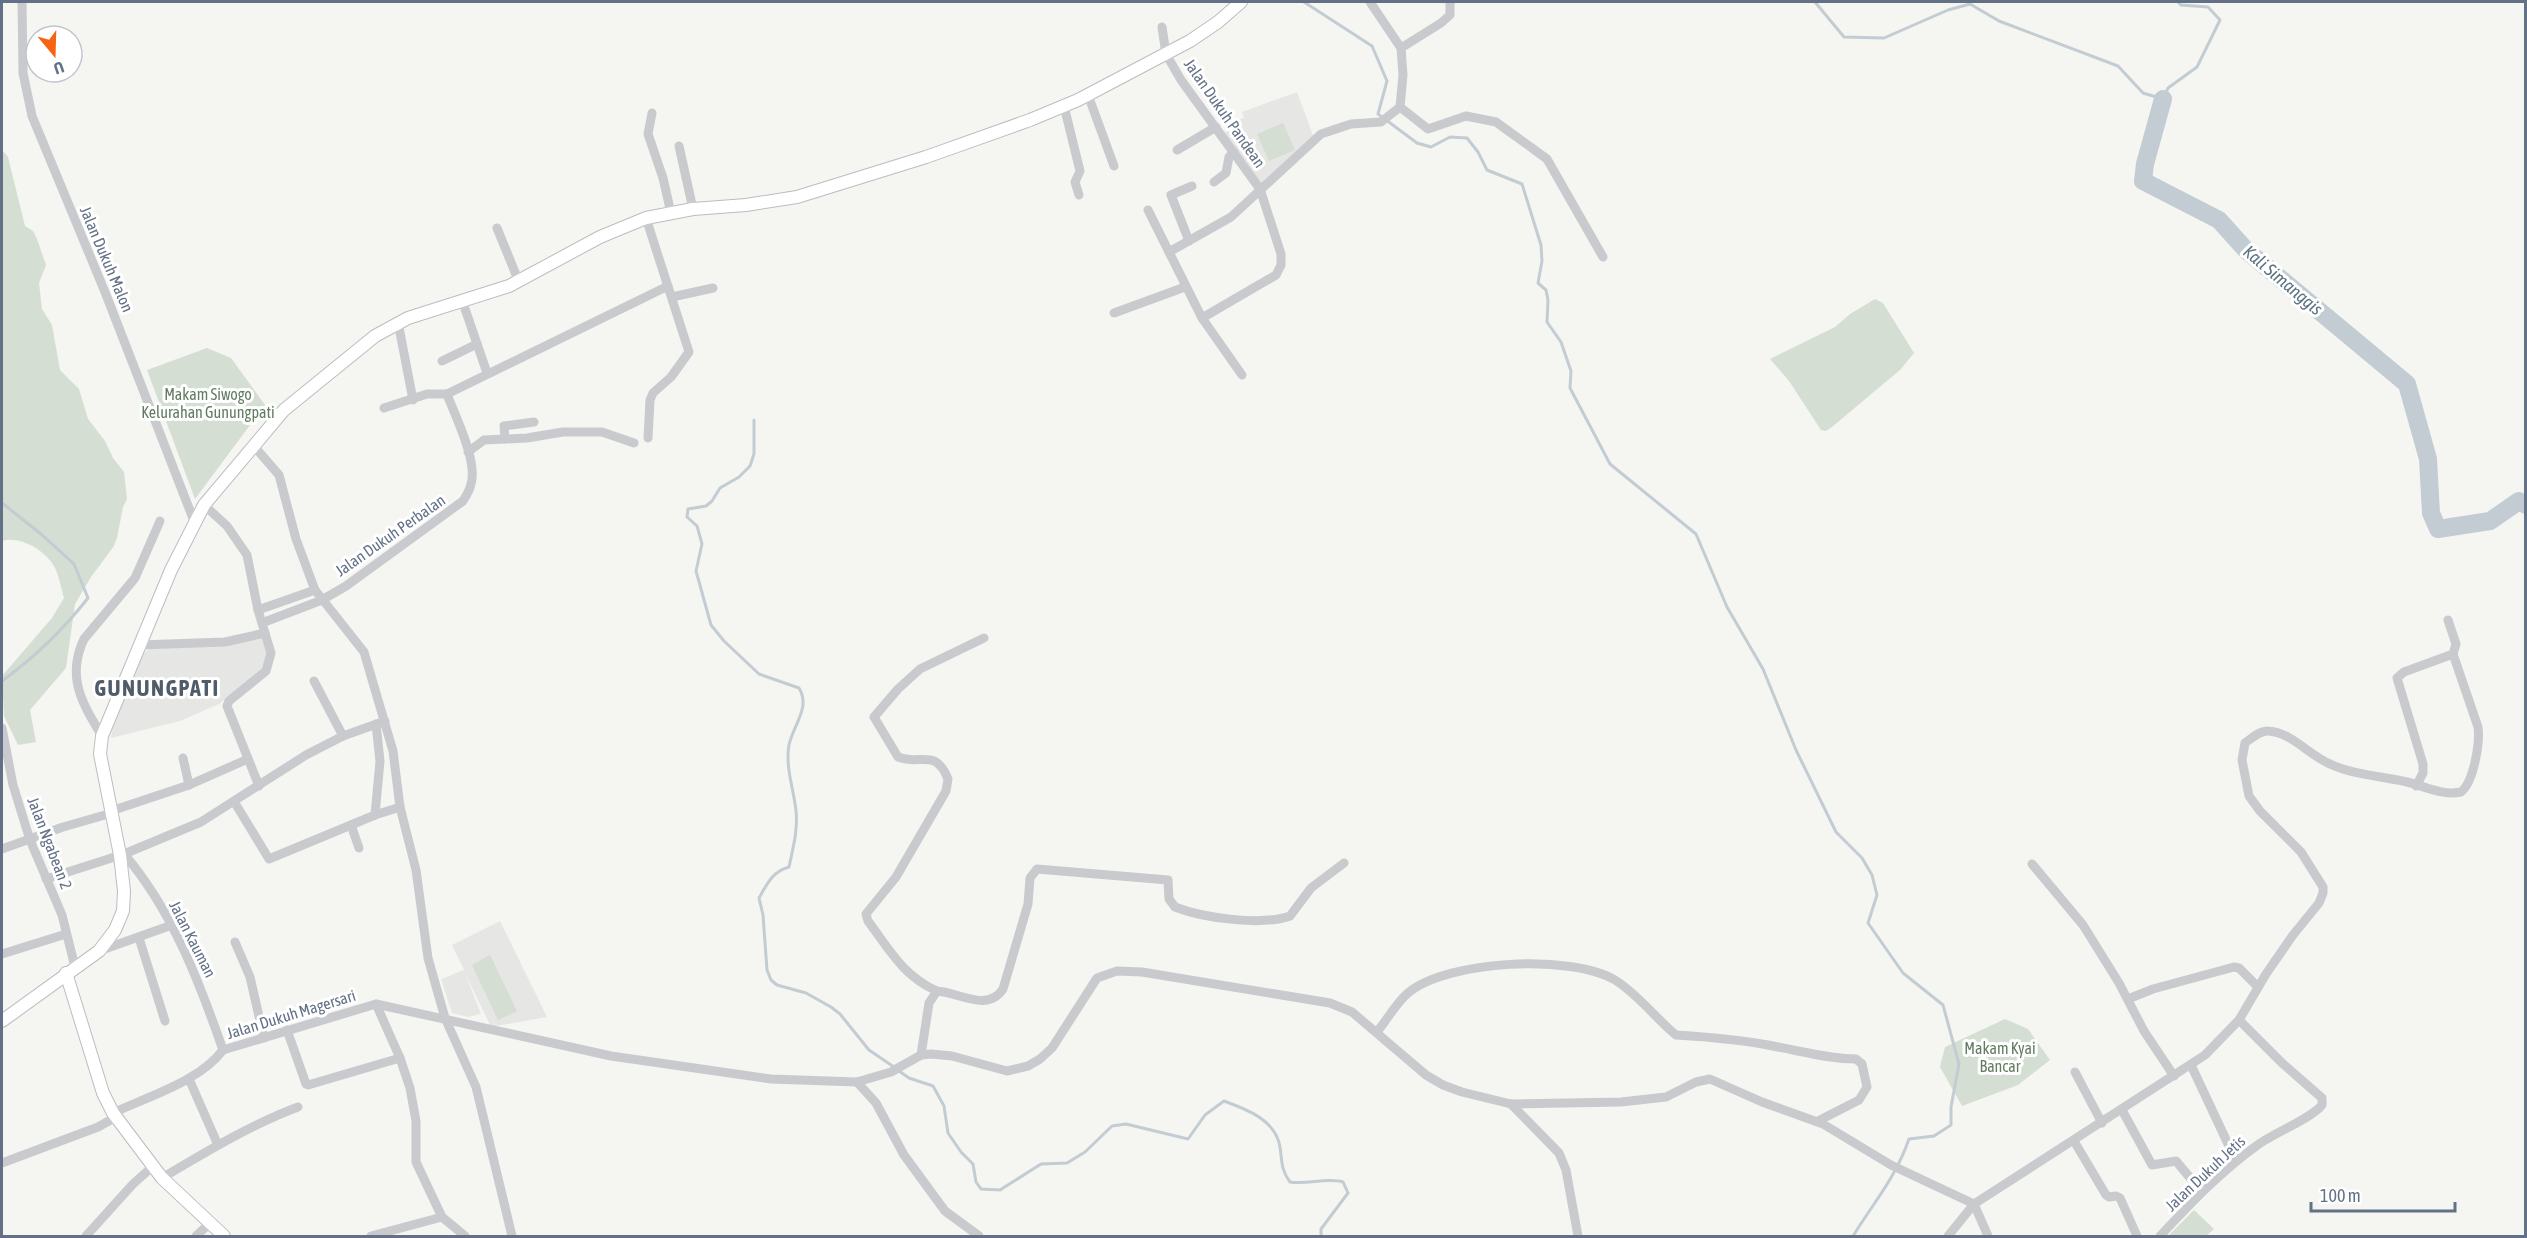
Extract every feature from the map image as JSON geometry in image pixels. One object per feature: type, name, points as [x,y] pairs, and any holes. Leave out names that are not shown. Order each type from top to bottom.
[{"type":"main road","points":[[2,1021],[99,951],[115,930],[123,911],[122,855],[100,754],[102,736],[194,521],[204,505],[253,445],[285,410],[365,343],[398,322],[519,282],[600,237],[646,218],[693,209],[746,206],[797,197],[926,157],[1064,106],[1166,54],[1218,22],[1241,2]]},
{"type":"main road","points":[[70,970],[103,1093],[114,1115],[162,1179],[224,1236]]},
{"type":"street","name":"Jalan Dukuh Malon","points":[[22,2],[23,73],[32,116],[105,292],[194,521]]},
{"type":"street","points":[[1370,2],[1401,48],[1403,75],[1400,107],[1428,129],[1466,116],[1496,122],[1547,159],[1603,257]]},
{"type":"street","points":[[1401,48],[1442,23],[1450,15],[1450,2]]},
{"type":"street","points":[[1162,27],[1166,54]]},
{"type":"street","name":"Jalan Dukuh Pandean","points":[[1166,54],[1181,80],[1260,189],[1281,254],[1280,271],[1202,318]]},
{"type":"street","points":[[1088,95],[1114,166]]},
{"type":"street","points":[[1064,106],[1080,171],[1076,182],[1079,195]]},
{"type":"street","name":"Jalan Dukuh Pandean","points":[[1169,252],[1231,217],[1321,134],[1351,124],[1385,119],[1400,107]]},
{"type":"street","points":[[652,113],[648,134],[663,178],[671,213]]},
{"type":"street","points":[[1177,150],[1216,128]]},
{"type":"street","points":[[679,146],[693,209]]},
{"type":"street","points":[[1214,182],[1226,173],[1229,157],[1234,152]]},
{"type":"street","points":[[1189,241],[1171,195],[1192,186]]},
{"type":"street","points":[[1148,210],[1202,318],[1242,375]]},
{"type":"street","points":[[646,218],[689,352],[671,377],[653,393],[650,400],[648,438]]},
{"type":"street","points":[[497,228],[519,282]]},
{"type":"street","points":[[384,408],[427,394],[447,393],[668,286]]},
{"type":"street","points":[[1114,313],[1185,286]]},
{"type":"street","points":[[672,297],[713,288]]},
{"type":"street","points":[[462,300],[487,374]]},
{"type":"street","points":[[398,322],[413,400]]},
{"type":"street","points":[[442,361],[477,344]]},
{"type":"street","name":"Jalan Dukuh Perbalan","points":[[262,623],[322,600],[346,586],[463,501],[472,483],[472,474],[468,452],[447,393]]},
{"type":"street","points":[[505,439],[504,426],[534,422]]},
{"type":"street","points":[[468,452],[484,440],[586,432],[602,432],[634,443]]},
{"type":"street","points":[[253,445],[279,475],[296,538],[315,590],[364,652],[380,723],[393,752],[400,807],[416,870],[428,958],[445,1018],[476,1087],[512,1236]]},
{"type":"street","points":[[204,505],[227,526],[247,555],[258,610],[271,657],[266,671],[229,701],[227,706],[259,786]]},
{"type":"street","points":[[102,736],[88,714],[75,679],[81,646],[84,639],[135,578],[160,521]]},
{"type":"street","points":[[258,610],[315,590]]},
{"type":"street","points":[[1948,1236],[1974,1204],[2205,1055],[2240,1020],[2266,974],[2319,903],[2323,894],[2323,886],[2301,852],[2260,811],[2249,796],[2242,760],[2245,743],[2260,732],[2267,731],[2285,736],[2330,764],[2416,786],[2456,793],[2465,789],[2479,739],[2478,727],[2453,654],[2456,644],[2448,620]]},
{"type":"street","points":[[140,645],[225,642],[265,633]]},
{"type":"street","points":[[984,638],[920,669],[898,689],[874,717],[898,757],[932,759],[940,765],[948,779],[946,791],[896,877],[866,914],[868,921],[902,968],[926,986],[975,1001],[986,1000],[1000,994],[1021,933],[1028,904],[1030,878],[1037,869],[1168,879],[1168,899],[1175,908],[1242,921],[1260,922],[1290,916],[1311,888],[1344,863]]},
{"type":"street","points":[[2416,786],[2423,773],[2423,764],[2397,678],[2404,672],[2453,654]]},
{"type":"street","points":[[314,681],[343,736]]},
{"type":"street","points":[[46,879],[122,855],[201,822],[306,754],[343,736],[380,723]]},
{"type":"street","points":[[375,815],[380,761],[380,723]]},
{"type":"street","name":"Jalan Ngabean 2","points":[[2,728],[13,785],[30,840],[62,915],[70,970]]},
{"type":"street","points":[[183,758],[189,784]]},
{"type":"street","points":[[2,849],[189,784],[248,759]]},
{"type":"street","points":[[235,802],[269,859],[400,807]]},
{"type":"street","points":[[351,825],[359,848]]},
{"type":"street","name":"Jalan Kauman","points":[[122,855],[136,868],[172,925],[198,978],[223,1050]]},
{"type":"street","points":[[2032,864],[2083,925],[2128,999],[2144,1031],[2174,1076]]},
{"type":"street","points":[[99,951],[172,925]]},
{"type":"street","points":[[2,954],[66,934]]},
{"type":"street","points":[[139,938],[165,1021]]},
{"type":"street","points":[[235,942],[250,977],[264,1038]]},
{"type":"street","points":[[1377,1032],[1408,993],[1450,972],[1495,966],[1573,966],[1614,980],[1639,998],[1676,1035],[1723,1038],[1835,1059],[1856,1059],[1862,1064],[1867,1087],[1859,1100],[1818,1122]]},
{"type":"street","points":[[2128,999],[2153,989],[2235,967],[2239,968],[2258,987]]},
{"type":"street","points":[[937,991],[929,1003],[921,1055],[941,1054],[1007,1071],[1028,1066],[1053,1048],[1096,978],[1117,971],[1142,972],[1204,981],[1330,1003],[1352,1012],[1426,1075],[1443,1085],[1511,1104],[1576,1104],[1666,1097],[1696,1082],[1710,1079],[1772,1106],[1818,1122],[1890,1165],[1974,1204],[1988,1236]]},
{"type":"street","name":"Jalan Dukuh Magersari","points":[[376,1004],[400,1058],[410,1088],[416,1121],[416,1162],[441,1217],[465,1236]]},
{"type":"street","name":"Jalan Dukuh Magersari","points":[[2,1163],[98,1127],[114,1115],[189,1079],[214,1062],[223,1050],[376,1004],[612,1056],[771,1079],[857,1082],[902,1068],[921,1055]]},
{"type":"street","name":"Jalan Dukuh Jetis","points":[[2160,1236],[2235,1161],[2261,1142],[2320,1108],[2323,1102],[2322,1098],[2240,1020]]},
{"type":"street","points":[[286,1030],[308,1085],[400,1058]]},
{"type":"street","points":[[2191,1065],[2235,1161]]},
{"type":"street","points":[[2075,1072],[2102,1123]]},
{"type":"street","points":[[189,1079],[218,1145]]},
{"type":"street","points":[[857,1082],[876,1103],[904,1155],[945,1211],[979,1236]]},
{"type":"street","points":[[1511,1104],[1558,1153],[1566,1170],[1578,1236]]},
{"type":"street","points":[[162,1179],[218,1145],[274,1116],[298,1107]]},
{"type":"street","points":[[2122,1110],[2152,1165],[2175,1161],[2202,1192]]},
{"type":"street","points":[[2074,1141],[2107,1197],[2120,1198],[2137,1236]]},
{"type":"street","points":[[86,1236],[133,1184],[152,1167]]},
{"type":"street","points":[[371,1236],[441,1217]]},
{"type":"street","points":[[196,1236],[210,1223]]},
{"type":"shaded area","points":[[1297,92],[1314,138],[1256,189],[1216,136],[1229,131],[1227,124],[1244,118],[1242,112]]},
{"type":"shaded area","points":[[264,635],[270,654],[265,668],[219,704],[180,721],[111,738],[114,719],[140,655],[157,644]]},
{"type":"shaded area","points":[[500,921],[547,1017],[491,1027],[465,973],[481,1014],[468,1017],[452,1013],[441,979],[464,970],[452,945]]},
{"type":"green space","points":[[1283,123],[1295,150],[1269,161],[1257,134]]},
{"type":"green space","points":[[2,150],[8,157],[25,226],[33,231],[46,265],[39,283],[42,309],[52,325],[60,370],[79,389],[88,419],[124,472],[127,499],[114,546],[75,604],[66,668],[30,710],[36,742],[18,745],[4,716],[2,676],[52,618],[64,598],[56,570],[44,554],[24,542],[2,541]]},
{"type":"green space","points":[[1875,299],[1883,303],[1914,353],[1900,370],[1832,427],[1826,431],[1821,430],[1789,381],[1770,359],[1835,327],[1850,314]]},
{"type":"green space","name":"Makam Siwogo Kelurahan Gunungpati","points":[[207,348],[231,358],[265,405],[195,499],[147,370]]},
{"type":"green space","points":[[490,955],[517,1011],[498,1020],[472,965]]},
{"type":"green space","name":"Makam Kyai Bancar","points":[[2005,1019],[2028,1029],[2050,1060],[2018,1085],[1962,1106],[1940,1067],[1945,1047]]},
{"type":"green space","points":[[2194,1210],[2214,1229],[2206,1236],[2168,1236]]},
{"type":"waterway","points":[[1304,2],[1372,46],[1387,81],[1378,114],[1417,143],[1431,147],[1450,137],[1467,138],[1478,152],[1487,170],[1522,184],[1541,245],[1542,261],[1538,283],[1546,290],[1547,322],[1561,342],[1571,371],[1570,388],[1610,464],[1696,534],[1727,607],[1763,669],[1796,750],[1836,832],[1862,858],[1872,875],[1877,895],[1868,923],[1903,973],[1943,1005],[1959,1064],[1951,1107],[1951,1125],[1934,1136],[1909,1139],[1891,1178],[1853,1236]]},
{"type":"waterway","points":[[1815,2],[1844,37],[1884,38],[1948,10],[1970,4],[1999,21],[2118,66],[2143,93],[2163,99],[2168,88],[2197,67],[2220,20],[2208,7],[2181,5],[2178,2]]},
{"type":"waterway","name":"Kali Simanggis","points":[[2163,99],[2145,164],[2143,181],[2219,220],[2246,250],[2407,384],[2428,459],[2431,513],[2438,529],[2490,521],[2519,501],[2526,505]]},
{"type":"waterway","points":[[754,420],[754,454],[750,466],[739,477],[720,488],[706,506],[688,509],[687,517],[697,526],[702,544],[696,571],[711,625],[724,641],[759,674],[799,688],[802,695],[802,710],[788,753],[796,818],[792,853],[789,867],[775,875],[759,898],[763,915],[767,970],[771,980],[777,985],[806,993],[831,1007],[840,1014],[869,1050],[894,1067]]},
{"type":"waterway","points":[[2,503],[74,564],[88,598],[48,642],[2,681]]},
{"type":"waterway","points":[[899,1071],[909,1078],[933,1086],[944,1106],[948,1133],[961,1152],[973,1164],[976,1182],[981,1189],[1000,1190],[1041,1164],[1067,1163],[1085,1152],[1112,1126],[1126,1124],[1188,1139],[1205,1115],[1224,1101],[1233,1104],[1259,1117],[1273,1130],[1280,1147],[1283,1169],[1290,1182],[1330,1180],[1343,1182],[1348,1193],[1321,1229],[1321,1236]]},
{"type":"district","name":"GUNUNGPATI","points":[[157,688]]}]
